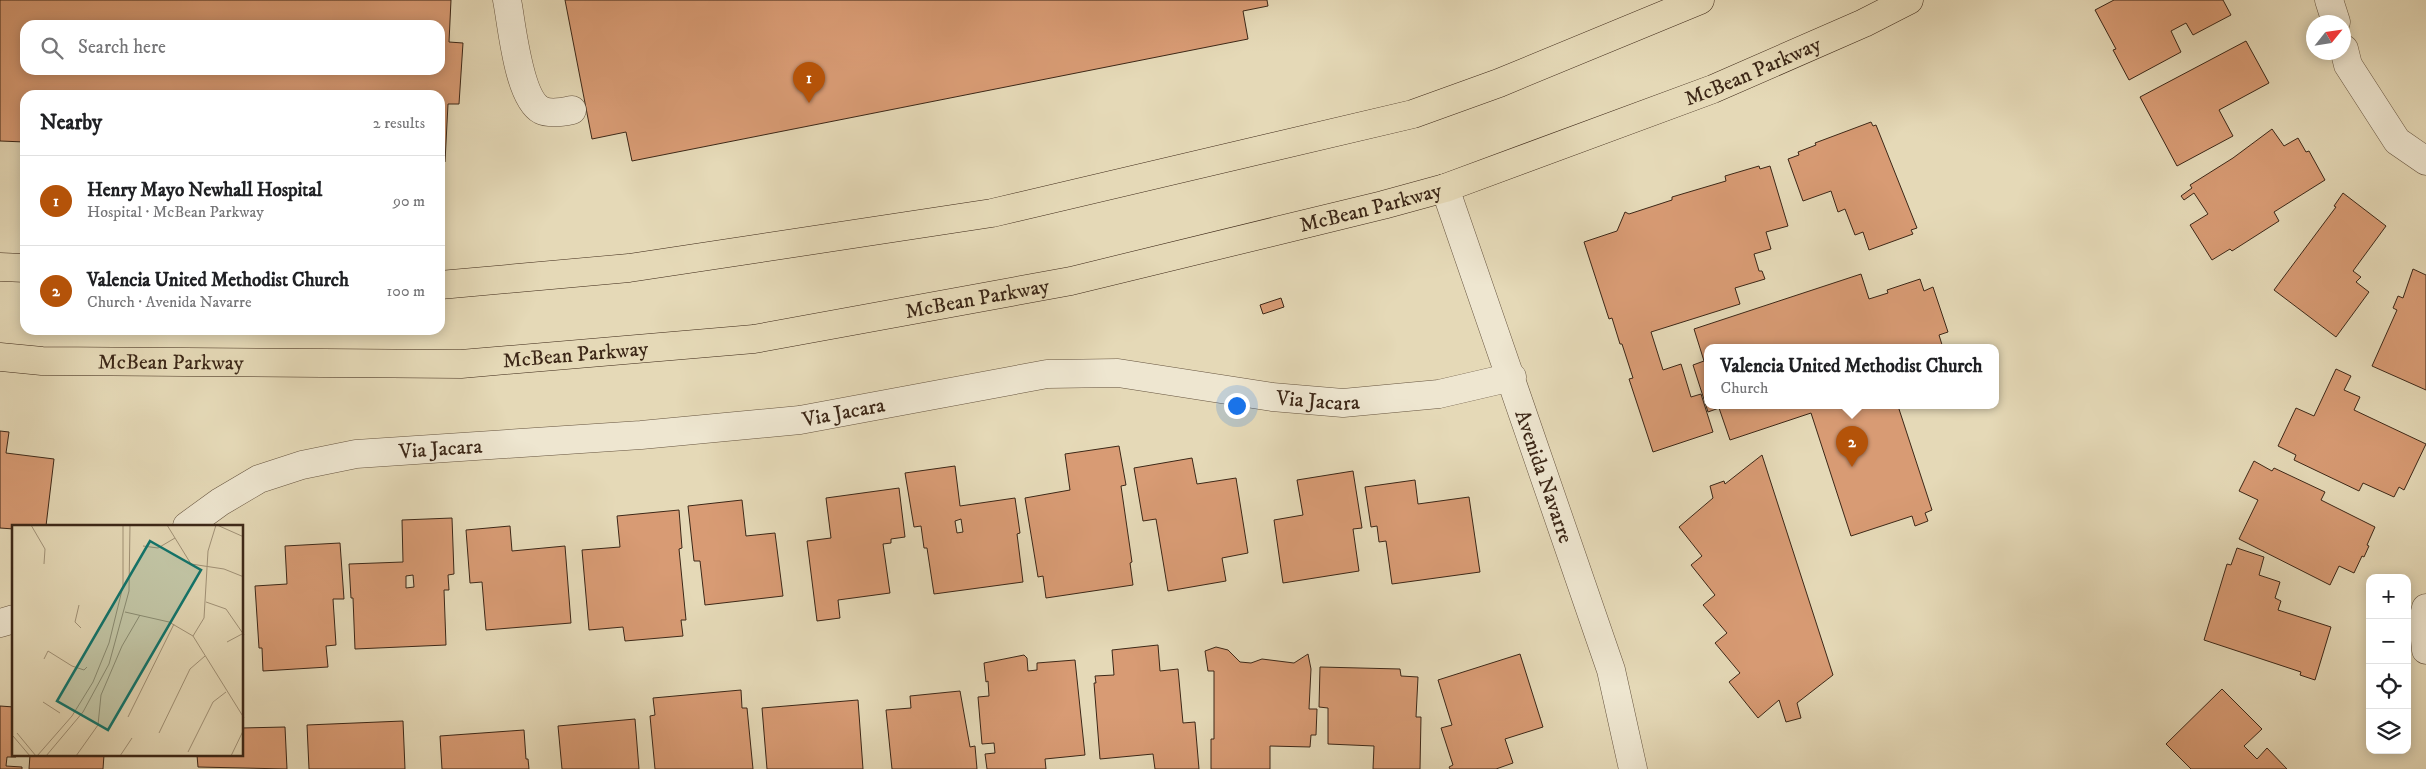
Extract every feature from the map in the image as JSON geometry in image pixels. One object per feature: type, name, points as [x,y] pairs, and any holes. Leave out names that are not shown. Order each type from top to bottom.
[{"type":"main road","points":[[445,285],[629,268],[992,213],[1413,114],[1500,84],[1700,0]]},
{"type":"main road","name":"McBean Parkway","points":[[0,356],[42,361],[461,364],[754,339],[1071,281],[1383,205],[1445,188],[1712,89],[1864,23],[1909,0]]},
{"type":"main road","points":[[0,267],[20,268]]},
{"type":"street","points":[[507,0],[522,78],[530,98],[541,110],[558,112],[572,110]]},
{"type":"street","points":[[2330,0],[2334,15]]},
{"type":"street","points":[[2347,60],[2348,65],[2397,141],[2426,161]]},
{"type":"street","name":"Avenida Navarre","points":[[1445,188],[1512,377],[1611,670],[1634,769]]},
{"type":"street","name":"Via Jacara","points":[[188,525],[220,502],[259,479],[302,465],[356,454],[641,435],[800,420],[1047,374],[1118,373],[1272,397],[1343,403],[1439,394],[1512,377]]},
{"type":"street","points":[[2426,608],[2423,620],[2426,650]]},
{"type":"building","points":[[0,0],[451,0],[449,42],[463,43],[459,104],[448,104],[445,162],[445,90],[20,90],[20,142],[0,141]]},
{"type":"building","points":[[565,0],[1267,0],[1268,6],[1243,11],[1248,39],[632,161],[626,132],[592,139]]},
{"type":"building","points":[[2114,0],[2223,0],[2231,15],[2193,35],[2186,23],[2171,31],[2181,52],[2129,80],[2113,50],[2116,49],[2095,10]]},
{"type":"building","points":[[2246,41],[2269,83],[2219,110],[2233,136],[2177,166],[2140,97]]},
{"type":"building","points":[[1871,122],[1873,126],[1876,125],[1917,228],[1911,230],[1913,234],[1869,250],[1863,232],[1855,235],[1845,209],[1838,212],[1831,191],[1803,201],[1788,159],[1799,155],[1798,152],[1816,145],[1815,143]]},
{"type":"building","points":[[2272,129],[2284,146],[2298,138],[2306,152],[2309,151],[2325,180],[2274,212],[2279,221],[2232,251],[2230,249],[2212,260],[2190,225],[2208,214],[2194,193],[2184,200],[2181,196],[2192,188],[2190,185],[2233,158]]},
{"type":"building","points":[[1759,166],[1760,169],[1770,166],[1788,226],[1766,232],[1771,249],[1754,254],[1759,271],[1762,271],[1765,279],[1735,288],[1740,304],[1651,332],[1663,370],[1681,364],[1691,397],[1701,394],[1704,409],[1706,409],[1713,432],[1653,452],[1629,379],[1633,378],[1622,344],[1620,344],[1612,318],[1609,319],[1584,242],[1617,231],[1625,212],[1629,214],[1672,200],[1672,197],[1726,181],[1725,176]]},
{"type":"building","points":[[2343,193],[2386,226],[2353,271],[2361,277],[2356,282],[2369,292],[2336,337],[2274,290],[2336,207],[2334,206]]},
{"type":"building","points":[[2413,269],[2426,275],[2426,390],[2372,366],[2397,310],[2393,308],[2398,296],[2403,298]]},
{"type":"building","points":[[1861,274],[1869,299],[1888,293],[1887,290],[1920,279],[1924,291],[1933,287],[1948,332],[1939,335],[1942,344],[1704,344],[1704,361],[1694,329]]},
{"type":"building","points":[[1281,298],[1284,307],[1263,314],[1260,305]]},
{"type":"building","points":[[1704,361],[1704,399],[1693,365]]},
{"type":"building","points":[[2336,369],[2351,376],[2344,390],[2360,397],[2354,410],[2426,444],[2404,490],[2399,487],[2394,497],[2363,483],[2359,491],[2294,460],[2296,455],[2278,446],[2296,408],[2314,416]]},
{"type":"building","points":[[1719,409],[1899,409],[1932,510],[1925,513],[1928,521],[1915,526],[1912,516],[1851,536],[1811,413],[1730,440]]},
{"type":"building","points":[[0,431],[9,432],[6,453],[54,459],[46,525],[12,525],[12,529],[0,528]]},
{"type":"building","points":[[1119,446],[1126,485],[1121,486],[1132,562],[1130,563],[1133,585],[1046,598],[1043,576],[1038,577],[1025,498],[1070,490],[1065,454]]},
{"type":"building","points":[[1762,455],[1833,675],[1797,703],[1801,718],[1786,722],[1779,700],[1758,718],[1729,682],[1740,673],[1715,643],[1727,633],[1703,605],[1715,595],[1691,565],[1702,556],[1679,527],[1713,498],[1710,486],[1724,481],[1725,484]]},
{"type":"building","points":[[1192,458],[1197,484],[1236,478],[1248,553],[1222,558],[1226,581],[1168,591],[1156,519],[1143,521],[1134,468]]},
{"type":"building","points":[[2254,461],[2272,471],[2274,468],[2325,492],[2321,500],[2375,527],[2364,557],[2362,556],[2354,573],[2339,566],[2330,585],[2239,539],[2258,500],[2239,491]]},
{"type":"building","points":[[955,466],[960,506],[1015,498],[1020,533],[1017,534],[1023,582],[934,594],[927,548],[924,548],[921,526],[914,527],[905,473]],"holes":[[[961,519],[963,532],[957,533],[955,521]]]},
{"type":"building","points":[[1353,471],[1362,528],[1353,529],[1359,571],[1283,583],[1274,520],[1303,515],[1297,480]]},
{"type":"building","points":[[1415,480],[1418,504],[1469,497],[1480,572],[1392,584],[1386,541],[1379,542],[1377,526],[1371,527],[1365,487]]},
{"type":"building","points":[[899,488],[905,537],[891,539],[891,543],[883,544],[890,593],[838,600],[840,618],[817,621],[807,541],[831,538],[826,498]]},
{"type":"building","points":[[742,500],[746,536],[775,533],[783,596],[705,605],[700,561],[694,561],[688,506]]},
{"type":"building","points":[[679,510],[682,548],[679,549],[686,620],[681,620],[683,636],[625,641],[623,627],[589,630],[582,550],[620,547],[617,516]]},
{"type":"building","points":[[452,518],[454,574],[448,575],[449,590],[444,590],[446,645],[355,649],[353,598],[351,598],[349,564],[403,562],[402,520]],"holes":[[[413,575],[414,587],[406,588],[406,576]]]},
{"type":"building","points":[[510,526],[512,551],[565,546],[571,623],[486,630],[482,582],[470,583],[466,530]]},
{"type":"building","points":[[340,543],[344,599],[333,599],[336,645],[326,646],[328,667],[263,671],[262,648],[259,648],[255,586],[287,584],[285,546]]},
{"type":"building","points":[[2237,548],[2264,557],[2259,575],[2280,582],[2275,598],[2281,601],[2278,610],[2331,627],[2315,680],[2300,675],[2301,672],[2204,640],[2227,564],[2231,565]]},
{"type":"building","points":[[1158,645],[1160,671],[1178,669],[1183,723],[1195,722],[1199,769],[1155,769],[1153,754],[1100,759],[1095,676],[1114,675],[1112,650]]},
{"type":"building","points":[[1216,647],[1228,650],[1240,662],[1251,663],[1262,659],[1294,663],[1308,654],[1311,669],[1309,709],[1317,709],[1316,735],[1311,735],[1310,747],[1270,746],[1270,769],[1211,769],[1211,739],[1214,739],[1214,671],[1208,671],[1205,651]]},
{"type":"building","points":[[1520,654],[1543,727],[1505,739],[1513,763],[1496,769],[1450,769],[1449,767],[1453,765],[1441,728],[1452,725],[1438,680]]},
{"type":"building","points":[[1024,655],[1027,658],[1028,671],[1037,670],[1037,663],[1075,660],[1085,755],[1045,759],[1046,769],[987,769],[985,754],[995,753],[994,743],[982,744],[978,697],[989,696],[984,663]]},
{"type":"building","points":[[1320,667],[1400,669],[1401,676],[1418,677],[1416,717],[1421,717],[1420,769],[1373,769],[1374,746],[1328,744],[1328,708],[1319,707]]},
{"type":"building","points":[[2222,689],[2262,729],[2244,746],[2257,759],[2267,748],[2287,769],[2191,769],[2166,744]]},
{"type":"building","points":[[741,690],[742,708],[747,708],[753,769],[655,769],[650,716],[655,715],[653,698]]},
{"type":"building","points":[[960,691],[970,747],[975,746],[977,769],[892,769],[886,710],[911,708],[910,696]]},
{"type":"building","points":[[858,700],[863,769],[767,769],[762,708]]},
{"type":"building","points":[[0,706],[12,707],[12,756],[16,756],[7,757],[6,766],[22,767],[22,769],[0,769]]},
{"type":"building","points":[[635,719],[639,769],[562,769],[558,726]]},
{"type":"building","points":[[403,721],[405,769],[309,769],[307,725]]},
{"type":"building","points":[[285,727],[287,769],[198,767],[197,756],[244,756],[244,728]]},
{"type":"building","points":[[524,730],[526,759],[528,759],[529,769],[442,769],[440,736]]},
{"type":"building","points":[[30,756],[104,756],[103,769],[29,769]]},
{"type":"place","name":"Henry Mayo Newhall Hospital","points":[[809,103]]},
{"type":"place","name":"Valencia United Methodist Church","points":[[1852,467]]}]
